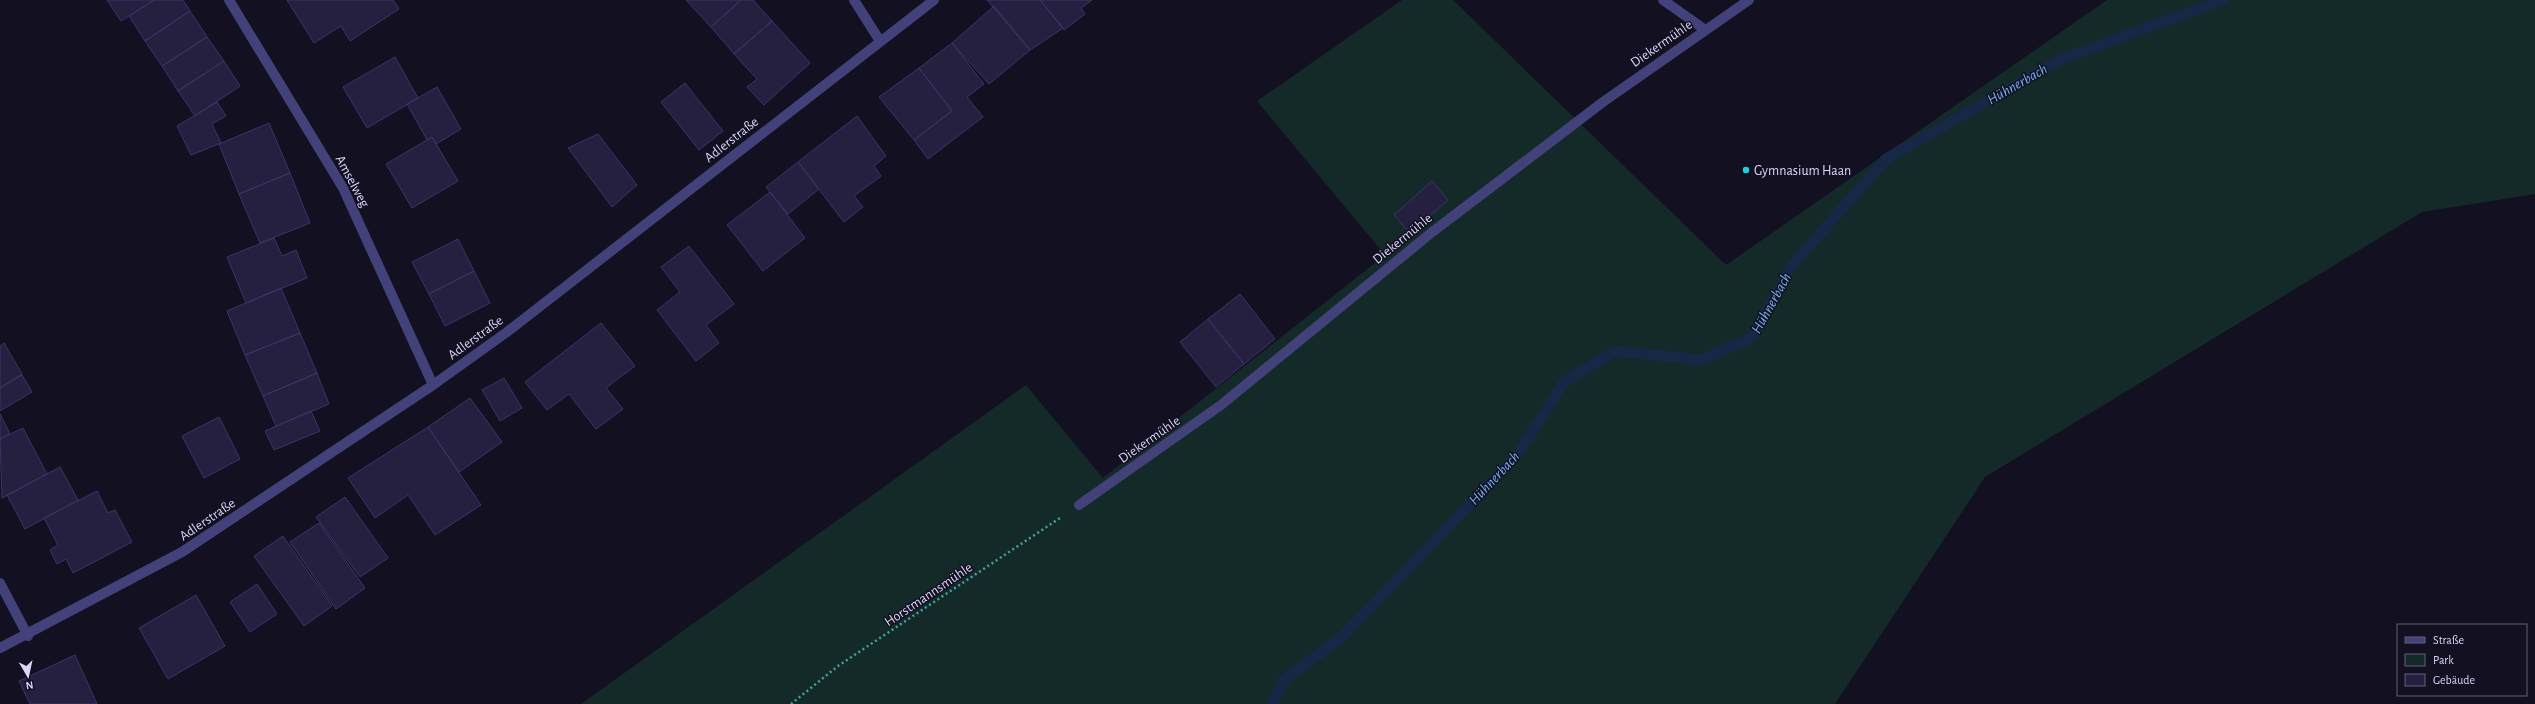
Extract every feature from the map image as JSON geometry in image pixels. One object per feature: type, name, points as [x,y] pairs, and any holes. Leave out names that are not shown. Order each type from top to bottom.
[{"type":"street","name":"Amselweg","points":[[229,0],[343,188],[433,385]]},
{"type":"street","points":[[854,0],[880,41]]},
{"type":"street","name":"Adlerstraße","points":[[0,648],[28,636],[182,552],[433,385],[507,332],[934,0]]},
{"type":"street","points":[[1663,0],[1704,29]]},
{"type":"street","name":"Diekermühle","points":[[1079,506],[1221,405],[1431,233],[1603,102],[1704,29],[1749,0]]},
{"type":"street","points":[[0,583],[28,636]]},
{"type":"path","name":"Horstmannsmühle","points":[[791,704],[838,666],[1079,506]]},
{"type":"green space","points":[[1402,0],[1453,0],[1726,265],[2107,0],[2535,0],[2535,194],[2422,212],[1985,477],[1835,704],[581,704],[1026,385],[1103,478],[1385,255],[1257,101]]},
{"type":"building","points":[[107,0],[154,0],[121,21]]},
{"type":"building","points":[[154,0],[183,0],[190,11],[145,41],[129,16]]},
{"type":"building","points":[[287,0],[393,0],[399,9],[350,41],[341,26],[314,43]]},
{"type":"building","points":[[686,0],[741,0],[711,27]]},
{"type":"building","points":[[741,0],[753,0],[772,21],[734,54],[711,27]]},
{"type":"building","points":[[987,0],[1040,0],[1063,28],[1030,50]]},
{"type":"building","points":[[1040,0],[1092,0],[1081,8],[1085,14],[1064,30]]},
{"type":"building","points":[[994,6],[1030,50],[989,84],[952,43]]},
{"type":"building","points":[[190,11],[207,37],[162,66],[145,41]]},
{"type":"building","points":[[772,21],[810,63],[764,105],[747,87],[757,79],[734,54]]},
{"type":"building","points":[[207,37],[224,61],[178,91],[162,66]]},
{"type":"building","points":[[952,43],[984,84],[967,97],[983,117],[928,159],[914,140],[952,111],[919,68]]},
{"type":"building","points":[[395,57],[418,98],[367,128],[343,87]]},
{"type":"building","points":[[224,61],[240,86],[195,116],[178,91]]},
{"type":"building","points":[[919,68],[952,111],[914,140],[879,97]]},
{"type":"building","points":[[685,83],[723,131],[699,150],[661,102]]},
{"type":"building","points":[[437,87],[461,129],[436,144],[432,137],[427,140],[407,104]]},
{"type":"building","points":[[217,102],[226,116],[212,124],[221,143],[191,155],[177,126]]},
{"type":"building","points":[[857,116],[886,156],[874,166],[881,176],[854,196],[863,207],[844,222],[798,162]]},
{"type":"building","points":[[269,123],[290,173],[239,194],[219,144]]},
{"type":"building","points":[[598,134],[637,185],[612,207],[568,148]]},
{"type":"building","points":[[432,137],[458,181],[412,208],[386,164]]},
{"type":"building","points":[[798,162],[819,189],[788,214],[766,187]]},
{"type":"building","points":[[290,173],[310,223],[260,243],[239,194]]},
{"type":"building","points":[[1432,181],[1448,200],[1410,233],[1394,215]]},
{"type":"building","points":[[770,192],[805,238],[763,271],[727,225]]},
{"type":"building","points":[[274,238],[282,256],[296,250],[307,278],[246,303],[227,257]]},
{"type":"building","points":[[458,239],[474,271],[429,294],[412,262]]},
{"type":"building","points":[[689,246],[734,304],[706,325],[719,343],[696,361],[657,310],[680,292],[661,267]]},
{"type":"building","points":[[474,271],[490,303],[445,326],[429,294]]},
{"type":"building","points":[[281,288],[300,333],[245,355],[227,311]]},
{"type":"building","points":[[1240,294],[1275,339],[1244,364],[1208,319]]},
{"type":"building","points":[[1208,319],[1244,364],[1216,387],[1180,342]]},
{"type":"building","points":[[601,323],[635,366],[606,388],[623,409],[596,429],[569,394],[547,410],[525,382]]},
{"type":"building","points":[[300,333],[317,373],[263,396],[245,355]]},
{"type":"building","points":[[4,343],[22,374],[0,388],[0,346]]},
{"type":"building","points":[[317,373],[329,404],[276,426],[263,396]]},
{"type":"building","points":[[22,375],[32,392],[0,411],[0,388]]},
{"type":"building","points":[[504,378],[522,408],[500,421],[482,390]]},
{"type":"building","points":[[470,398],[502,442],[459,472],[428,427]]},
{"type":"building","points":[[311,411],[320,431],[274,450],[265,431]]},
{"type":"building","points":[[0,414],[10,434],[0,439]]},
{"type":"building","points":[[219,417],[240,459],[204,478],[182,436]]},
{"type":"building","points":[[428,427],[481,505],[435,535],[408,495],[375,518],[348,478]]},
{"type":"building","points":[[23,428],[47,474],[2,498],[0,439]]},
{"type":"building","points":[[60,467],[78,500],[25,529],[7,495]]},
{"type":"building","points":[[97,491],[108,513],[115,510],[132,542],[73,573],[66,559],[57,564],[50,550],[58,545],[44,518]]},
{"type":"building","points":[[345,497],[388,558],[360,577],[316,517]]},
{"type":"building","points":[[319,523],[365,588],[336,609],[290,542]]},
{"type":"building","points":[[283,536],[332,606],[304,626],[254,556]]},
{"type":"building","points":[[257,584],[277,614],[250,632],[230,602]]},
{"type":"building","points":[[196,595],[225,646],[168,679],[139,628]]},
{"type":"building","points":[[75,655],[97,704],[30,704],[19,681]]},
{"type":"waterway","name":"Hühnerbach","points":[[1272,704],[1284,680],[1343,636],[1518,454],[1564,382],[1615,351],[1701,360],[1751,338],[1793,264],[1886,159],[2061,59],[2223,0]]},
{"type":"place","name":"Gymnasium Haan","points":[[1746,170]]}]
